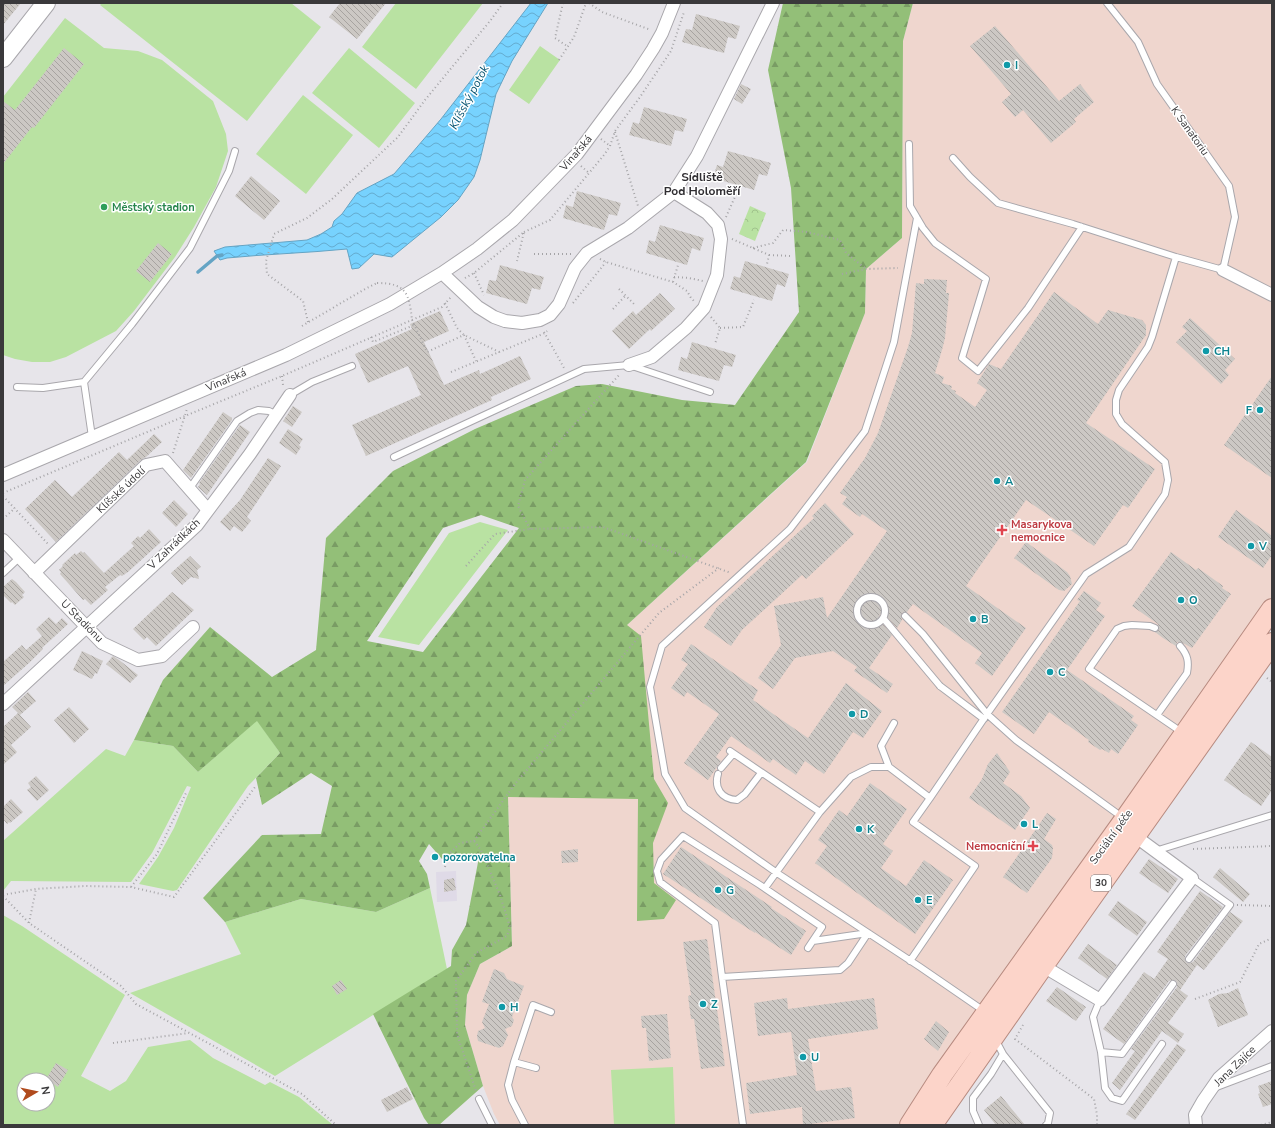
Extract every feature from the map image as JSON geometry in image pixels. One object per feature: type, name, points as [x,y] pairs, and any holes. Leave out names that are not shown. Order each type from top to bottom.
[{"type":"main road","name":"Sociální péče","points":[[932,1125],[1043,966],[1133,827],[1184,734],[1272,609]]},
{"type":"main road","name":"Sociální péče","points":[[910,1125],[942,1075],[987,1013],[1133,827],[1272,643]]},
{"type":"street","points":[[3,58],[46,3]]},
{"type":"street","name":"Vinařská","points":[[3,475],[286,355],[390,304],[442,273],[477,249],[513,220],[577,154],[636,75],[662,34],[674,3]]},
{"type":"street","points":[[442,273],[478,308],[505,321],[522,323],[540,320],[550,315],[559,304],[575,268],[587,252],[628,228],[674,192],[697,156],[773,3]]},
{"type":"street","points":[[629,365],[652,356],[686,328],[704,308],[717,275],[722,239],[718,226],[707,213],[674,192]]},
{"type":"street","points":[[1223,270],[1272,296]]},
{"type":"street","name":"V Zahrádkách","points":[[3,704],[197,525],[250,454],[290,395]]},
{"type":"street","name":"Klíšské údolí","points":[[34,573],[146,465],[165,461],[169,465]]},
{"type":"street","points":[[169,465],[208,510]]},
{"type":"street","name":"U Stadiónu","points":[[3,540],[102,642],[138,660],[162,656],[193,627]]},
{"type":"street","name":"Sociální péče","points":[[1133,827],[1155,851],[1192,878]]},
{"type":"street","points":[[1043,966],[1100,1000],[1192,878]]},
{"type":"street","name":"Jana Zajíce","points":[[1196,1125],[1195,1115],[1219,1078],[1270,1035]]},
{"type":"lane","name":"K Sanatoriu","points":[[1107,3],[1138,42],[1157,84],[1229,186],[1235,218],[1223,270]]},
{"type":"lane","points":[[909,144],[910,206],[923,228],[935,243],[986,279],[962,358],[978,371],[1028,308],[1082,227]]},
{"type":"lane","points":[[17,388],[43,388],[84,382],[132,324],[190,248],[229,171],[235,151]]},
{"type":"lane","points":[[953,158],[970,177],[998,203],[1223,270]]},
{"type":"lane","points":[[917,218],[894,342],[865,431],[790,529],[662,646],[650,687],[666,774],[685,808],[777,873],[987,1013]]},
{"type":"lane","points":[[910,961],[976,866],[913,822],[985,716],[1086,574],[1129,547],[1165,494],[1168,480],[1165,462],[1122,424],[1116,414],[1116,400],[1119,390],[1148,347],[1176,257]]},
{"type":"lane","points":[[394,457],[584,369],[629,365],[710,392]]},
{"type":"lane","name":"V Zahrádkách","points":[[290,395],[312,382],[352,366]]},
{"type":"lane","points":[[84,382],[92,437]]},
{"type":"lane","points":[[190,488],[237,421],[258,410],[269,411],[277,415]]},
{"type":"lane","points":[[3,573],[20,557]]},
{"type":"lane","points":[[869,597],[877,598],[884,607],[885,615],[883,618],[876,624],[869,625],[863,622],[857,614],[859,604],[869,597]]},
{"type":"lane","points":[[905,616],[923,634],[985,716]]},
{"type":"lane","points":[[883,618],[940,686],[985,716],[1133,827]]},
{"type":"lane","points":[[1155,628],[1150,626],[1132,625],[1117,629],[1089,669],[1184,734]]},
{"type":"lane","points":[[1158,716],[1187,673],[1189,665],[1188,657],[1180,646]]},
{"type":"lane","points":[[894,723],[881,746],[889,767],[930,798]]},
{"type":"lane","points":[[761,772],[745,794],[736,800],[730,800],[720,792],[717,786],[720,771],[732,752],[820,812]]},
{"type":"lane","points":[[765,888],[820,812],[851,777],[871,767],[889,767]]},
{"type":"lane","points":[[1155,851],[1272,814]]},
{"type":"lane","points":[[743,1125],[715,923],[660,882],[657,871],[661,860],[682,836],[765,888],[822,927],[808,948]]},
{"type":"lane","points":[[1189,959],[1230,905],[1192,878]]},
{"type":"lane","points":[[813,942],[868,933]]},
{"type":"lane","points":[[722,977],[840,970],[848,963],[868,933]]},
{"type":"lane","points":[[1101,1052],[1122,1054],[1173,984]]},
{"type":"lane","points":[[1100,1000],[1093,1017],[1101,1052],[1105,1088],[1112,1098],[1122,1101],[1162,1044]]},
{"type":"lane","points":[[524,1125],[512,1100],[508,1085],[533,1005],[551,1012]]},
{"type":"lane","points":[[994,1036],[1003,1054],[1050,1113],[1048,1124],[1046,1125]]},
{"type":"lane","points":[[979,1125],[973,1111],[973,1098],[991,1074],[1003,1054]]},
{"type":"lane","points":[[514,1062],[536,1068]]},
{"type":"lane","points":[[1211,1089],[1272,1066]]},
{"type":"lane","points":[[478,1099],[492,1125]]},
{"type":"path","points":[[308,322],[303,301],[267,274],[266,261],[274,234],[307,218],[332,199],[398,137],[425,100],[503,3]]},
{"type":"path","points":[[563,3],[555,38],[567,46]]},
{"type":"path","points":[[559,60],[567,46],[574,38],[587,3],[602,12],[662,34]]},
{"type":"path","points":[[3,493],[442,307],[457,287],[524,232],[550,220],[604,155],[610,146],[614,131],[640,97],[671,51],[685,10]]},
{"type":"path","points":[[614,131],[641,217]]},
{"type":"path","points":[[738,190],[720,232],[768,255],[790,256]]},
{"type":"path","points":[[753,248],[773,242],[783,230],[807,232],[840,240],[846,253],[866,269]]},
{"type":"path","points":[[517,261],[524,232]]},
{"type":"path","points":[[534,254],[587,252],[606,262],[672,282],[687,291],[691,298],[704,308],[720,328]]},
{"type":"path","points":[[766,264],[768,255]]},
{"type":"path","points":[[672,282],[678,265]]},
{"type":"path","points":[[842,274],[866,269],[908,268]]},
{"type":"path","points":[[474,273],[482,292],[492,308],[490,314]]},
{"type":"path","points":[[674,277],[689,278],[714,284]]},
{"type":"path","points":[[302,326],[377,283],[389,283],[405,291],[410,300],[412,320],[427,352],[464,335]]},
{"type":"path","points":[[619,289],[636,306]]},
{"type":"path","points":[[614,309],[626,295]]},
{"type":"path","points":[[720,328],[743,328],[754,300]]},
{"type":"path","points":[[445,304],[456,328],[464,335],[499,352]]},
{"type":"path","points":[[371,337],[373,342],[414,325]]},
{"type":"path","points":[[715,344],[720,328]]},
{"type":"path","points":[[545,333],[568,377]]},
{"type":"path","points":[[464,335],[476,361]]},
{"type":"path","points":[[530,529],[518,506],[525,480],[629,365]]},
{"type":"path","points":[[169,465],[191,395]]},
{"type":"path","points":[[3,496],[56,552]]},
{"type":"path","points":[[3,519],[15,508]]},
{"type":"path","points":[[466,566],[495,534],[530,529],[603,527],[739,576]]},
{"type":"path","points":[[445,867],[447,856],[460,843],[474,841],[515,784],[659,613],[719,568]]},
{"type":"path","points":[[1266,678],[1272,682]]},
{"type":"path","points":[[3,895],[36,889],[85,886],[131,887],[174,896],[255,787]]},
{"type":"path","points":[[131,887],[157,854],[187,790]]},
{"type":"path","points":[[474,841],[481,850],[500,895],[510,927],[507,936],[476,953],[456,981],[457,1034],[478,1099]]},
{"type":"path","points":[[1186,850],[1272,846]]},
{"type":"path","points":[[29,923],[36,889]]},
{"type":"path","points":[[3,895],[29,923],[121,986],[136,1004],[302,1094],[336,1125]]},
{"type":"path","points":[[1230,905],[1272,906]]},
{"type":"path","points":[[1195,999],[1240,982],[1259,944],[1272,938]]},
{"type":"path","points":[[1012,1009],[1025,1020],[1015,1039],[1094,1099],[1097,1125]]},
{"type":"path","points":[[113,1043],[190,1033]]},
{"type":"path","points":[[1261,1125],[1272,1122]]},
{"type":"shaded area","name":"Masarykova nemocnice","points":[[913,3],[1272,3],[1272,597],[970,1018],[899,1125],[500,1125],[483,1086],[465,1025],[467,995],[480,964],[512,946],[508,797],[627,625],[807,462],[865,313],[866,269],[902,238],[903,41]]},
{"type":"shaded area","points":[[456,871],[457,901],[437,902],[436,872]]},
{"type":"green space","points":[[102,3],[291,3],[321,27],[247,121],[100,5]]},
{"type":"green space","points":[[396,3],[483,3],[416,89],[362,47]]},
{"type":"green space","points":[[783,3],[913,3],[903,41],[902,238],[866,269],[865,313],[806,462],[627,625],[641,636],[654,779],[668,803],[653,843],[654,883],[676,900],[664,919],[637,921],[638,799],[508,797],[512,946],[480,964],[467,995],[465,1025],[483,1086],[439,1125],[429,1125],[424,1118],[373,1014],[451,966],[452,950],[466,925],[479,857],[442,859],[429,844],[419,861],[427,874],[430,888],[376,912],[301,899],[225,922],[203,898],[262,835],[321,834],[332,786],[311,773],[262,805],[256,778],[280,753],[257,721],[198,772],[173,746],[134,740],[163,680],[210,627],[272,677],[316,650],[326,538],[393,471],[475,429],[576,386],[602,384],[682,400],[735,405],[799,312],[791,188],[768,70]],"holes":[[[481,515],[519,528],[423,652],[367,641],[443,528]]]},
{"type":"green space","name":"Městský stadion","points":[[65,18],[104,48],[138,51],[162,60],[213,101],[226,134],[228,151],[216,187],[194,227],[175,257],[134,311],[116,331],[66,357],[50,362],[32,362],[3,355],[3,97]]},
{"type":"green space","points":[[540,46],[560,60],[529,104],[509,90]]},
{"type":"green space","points":[[349,48],[415,103],[379,148],[312,93]]},
{"type":"green space","points":[[303,95],[353,135],[306,194],[256,154]]},
{"type":"green space","points":[[750,206],[766,213],[755,241],[739,234]]},
{"type":"green space","points":[[480,522],[508,530],[419,645],[378,637],[449,533]]},
{"type":"green space","points":[[257,720],[280,753],[248,786],[177,890],[173,891],[139,884],[158,857],[174,828],[191,787],[187,786],[152,853],[131,882],[11,881],[3,891],[3,841],[106,749],[125,756],[134,740],[173,746],[198,772]]},
{"type":"green space","points":[[430,888],[447,969],[275,1076],[130,993],[241,954],[225,922],[301,899],[376,912]]},
{"type":"green space","points":[[3,915],[22,926],[125,995],[81,1076],[110,1091],[126,1081],[148,1047],[190,1040],[213,1058],[265,1085],[270,1082],[299,1097],[333,1125],[3,1125]]},
{"type":"green space","points":[[673,1067],[675,1125],[614,1125],[611,1070]]},
{"type":"water","points":[[531,3],[548,3],[512,61],[496,94],[480,160],[474,177],[458,200],[441,217],[392,257],[374,254],[359,268],[352,269],[347,249],[227,258],[220,260],[214,251],[225,247],[307,240],[332,227],[334,221],[342,214],[357,193],[394,174],[441,119]]},
{"type":"building","points":[[3,3],[21,3],[3,25]]},
{"type":"building","points":[[340,3],[386,3],[357,39],[329,17]]},
{"type":"building","points":[[696,14],[740,26],[736,39],[728,37],[724,53],[682,42],[686,29],[692,30]]},
{"type":"building","name":"I","points":[[995,26],[1059,101],[1080,84],[1094,102],[1074,119],[1076,122],[1051,143],[1023,110],[1015,117],[1002,102],[1011,94],[970,46]]},
{"type":"building","points":[[64,48],[84,64],[34,128],[32,127],[3,164],[3,101],[15,110]]},
{"type":"building","points":[[741,84],[751,89],[742,104],[734,99]]},
{"type":"building","points":[[644,107],[687,119],[683,132],[675,130],[671,146],[629,135],[633,122],[639,124]]},
{"type":"building","points":[[728,151],[771,163],[767,176],[759,174],[754,190],[713,178],[717,165],[723,167]]},
{"type":"building","points":[[251,176],[280,201],[264,220],[235,196]]},
{"type":"building","points":[[577,191],[621,203],[617,216],[609,214],[604,230],[563,218],[566,205],[573,207]]},
{"type":"building","points":[[660,225],[704,238],[700,251],[692,248],[687,265],[646,253],[649,240],[655,242]]},
{"type":"building","points":[[158,243],[172,254],[150,282],[136,271]]},
{"type":"building","points":[[745,261],[789,274],[785,287],[777,284],[772,301],[730,289],[734,276],[740,278]]},
{"type":"building","points":[[500,265],[544,277],[540,290],[532,288],[527,304],[486,293],[489,280],[496,281]]},
{"type":"building","name":"A","points":[[924,279],[947,280],[946,293],[949,293],[945,338],[935,373],[944,377],[942,383],[952,386],[951,389],[956,391],[955,393],[975,407],[987,390],[977,383],[989,364],[1001,369],[1054,292],[1098,324],[1108,310],[1142,320],[1146,325],[1146,335],[1086,423],[1155,469],[1128,508],[1123,505],[1094,546],[1026,500],[966,586],[1026,628],[992,676],[975,663],[982,653],[913,604],[907,612],[902,613],[902,620],[897,628],[885,614],[880,614],[879,617],[880,621],[892,635],[869,668],[893,684],[887,693],[854,671],[857,667],[833,651],[795,658],[773,689],[758,678],[781,645],[774,606],[823,597],[827,618],[887,531],[862,514],[860,517],[842,504],[847,497],[840,493],[865,458],[878,433],[912,333],[916,283],[924,284]]},
{"type":"building","points":[[660,293],[675,309],[651,331],[650,329],[629,349],[612,331],[633,311],[636,315]]},
{"type":"building","points":[[440,311],[449,331],[424,342],[444,385],[479,370],[480,374],[520,356],[531,379],[491,397],[492,400],[366,456],[352,425],[421,395],[408,366],[368,383],[355,354],[412,329],[410,324]]},
{"type":"building","name":"CH","points":[[1190,318],[1235,359],[1225,370],[1229,375],[1221,384],[1176,342],[1187,331],[1182,327]]},
{"type":"building","points":[[692,342],[736,355],[732,367],[724,365],[719,381],[678,370],[681,357],[687,359]]},
{"type":"building","name":"F","points":[[1272,376],[1272,478],[1224,445]]},
{"type":"building","points":[[293,406],[302,412],[292,427],[283,421]]},
{"type":"building","points":[[223,412],[232,418],[232,420],[191,478],[183,470]]},
{"type":"building","points":[[240,425],[250,432],[207,495],[198,487],[200,484],[199,483]]},
{"type":"building","points":[[288,429],[303,439],[299,445],[301,447],[296,455],[279,443]]},
{"type":"building","points":[[154,434],[162,442],[141,460],[56,542],[25,509],[55,480],[72,497],[119,452],[127,460]]},
{"type":"building","points":[[268,458],[281,466],[247,517],[251,521],[242,532],[234,526],[230,531],[220,522],[240,500]]},
{"type":"building","points":[[174,500],[188,514],[176,527],[162,513]]},
{"type":"building","points":[[825,503],[854,534],[806,579],[802,575],[742,630],[731,646],[704,627],[717,607],[814,518],[812,516]]},
{"type":"building","name":"V","points":[[1236,510],[1272,536],[1272,555],[1263,568],[1218,537]]},
{"type":"building","points":[[149,529],[161,542],[128,572],[122,576],[120,575],[105,587],[108,590],[91,605],[85,599],[83,600],[60,574],[61,572],[59,570],[63,566],[62,565],[75,553],[76,555],[81,551],[83,553],[84,552],[104,573],[134,546],[131,543],[138,536],[140,538]]},
{"type":"building","points":[[1026,542],[1067,572],[1070,576],[1072,584],[1064,591],[1059,590],[1014,558]]},
{"type":"building","name":"O","points":[[1171,552],[1196,570],[1198,568],[1223,586],[1222,588],[1231,594],[1192,648],[1181,642],[1177,642],[1176,646],[1163,638],[1155,632],[1159,629],[1158,624],[1132,606]]},
{"type":"building","points":[[190,556],[201,567],[197,570],[199,579],[191,577],[182,585],[171,573]]},
{"type":"building","points":[[12,579],[25,592],[22,595],[24,597],[15,605],[3,595],[3,587]]},
{"type":"building","name":"C","points":[[1084,591],[1101,603],[1096,610],[1105,616],[1067,670],[1134,716],[1131,720],[1138,725],[1118,754],[1111,749],[1109,753],[1102,749],[1100,750],[1088,742],[1089,740],[1049,712],[1034,734],[1002,712],[1080,601],[1077,600]]},
{"type":"building","points":[[172,592],[194,610],[156,646],[147,637],[144,640],[133,629]]},
{"type":"building","points":[[49,617],[56,624],[62,618],[68,624],[42,648],[43,649],[29,663],[3,686],[3,662],[22,645],[26,650],[42,636],[36,629]]},
{"type":"building","name":"D","points":[[691,644],[758,690],[753,700],[808,738],[846,683],[882,711],[863,738],[853,732],[824,774],[805,761],[796,775],[773,759],[770,763],[731,736],[716,757],[721,761],[708,780],[684,763],[719,714],[687,692],[684,697],[671,688],[688,664],[681,660]]},
{"type":"building","points":[[82,651],[103,661],[97,674],[95,673],[92,679],[73,670]]},
{"type":"building","points":[[113,656],[138,675],[130,683],[106,664]]},
{"type":"building","points":[[28,692],[36,701],[20,715],[12,707]]},
{"type":"building","points":[[69,707],[89,729],[74,743],[54,720]]},
{"type":"building","points":[[18,713],[31,727],[11,745],[17,752],[3,765],[3,727]]},
{"type":"building","points":[[1251,742],[1272,757],[1272,790],[1261,806],[1224,780]]},
{"type":"building","points":[[997,753],[1010,772],[1003,783],[1021,796],[1030,808],[1015,830],[969,798],[982,779],[988,764]]},
{"type":"building","points":[[36,776],[49,790],[37,801],[27,790],[31,787],[28,783]]},
{"type":"building","points":[[870,783],[907,809],[883,844],[893,851],[881,868],[906,886],[924,860],[953,880],[915,934],[815,863],[827,846],[818,840],[839,810],[847,816]]},
{"type":"building","points":[[11,799],[23,812],[7,824],[3,819],[3,807]]},
{"type":"building","points":[[1047,813],[1056,819],[1044,839],[1052,845],[1052,858],[1027,893],[1003,877]]},
{"type":"building","name":"G","points":[[681,847],[806,931],[791,955],[663,874]]},
{"type":"building","points":[[578,849],[578,862],[562,863],[561,851]]},
{"type":"building","points":[[1149,859],[1178,879],[1168,893],[1139,873]]},
{"type":"building","points":[[1220,868],[1250,894],[1243,902],[1213,877]]},
{"type":"building","points":[[454,878],[456,890],[444,892],[444,880]]},
{"type":"building","points":[[1200,891],[1223,907],[1185,956],[1187,963],[1193,962],[1230,912],[1243,921],[1204,970],[1197,965],[1180,990],[1188,996],[1168,1023],[1184,1034],[1178,1043],[1162,1031],[1120,1090],[1112,1083],[1135,1051],[1131,1049],[1177,987],[1177,982],[1173,980],[1169,981],[1124,1044],[1103,1029],[1144,972],[1154,979],[1168,959],[1157,952]]},
{"type":"building","points":[[1118,901],[1147,922],[1137,936],[1108,915]]},
{"type":"building","name":"Z","points":[[707,939],[725,1066],[701,1069],[694,1019],[691,1019],[688,996],[691,995],[683,942]]},
{"type":"building","points":[[1088,944],[1117,965],[1107,979],[1078,958]]},
{"type":"building","name":"H","points":[[494,969],[504,973],[507,979],[524,986],[512,1017],[514,1020],[512,1026],[505,1029],[508,1035],[503,1046],[499,1048],[478,1041],[477,1036],[478,1031],[485,1028],[482,1022],[489,1004],[482,1002]]},
{"type":"building","points":[[341,980],[347,989],[337,995],[332,986]]},
{"type":"building","points":[[1057,987],[1086,1007],[1076,1021],[1046,1001]]},
{"type":"building","points":[[1238,988],[1248,1015],[1218,1027],[1208,1000],[1219,994],[1228,993]]},
{"type":"building","points":[[787,998],[788,1009],[874,998],[878,1029],[808,1039],[816,1091],[851,1087],[855,1118],[803,1125],[802,1107],[750,1114],[746,1083],[797,1075],[791,1032],[758,1036],[754,1003]]},
{"type":"building","points":[[667,1014],[671,1058],[649,1061],[646,1028],[642,1028],[641,1016]]},
{"type":"building","points":[[936,1021],[949,1032],[938,1051],[924,1039]]},
{"type":"building","points":[[1177,1044],[1186,1050],[1135,1120],[1126,1114]]},
{"type":"building","points":[[56,1063],[68,1070],[58,1087],[56,1086],[56,1072],[50,1072]]},
{"type":"building","points":[[1272,1081],[1272,1104],[1263,1107],[1258,1094],[1260,1093],[1258,1086]]},
{"type":"building","points":[[407,1087],[413,1099],[387,1112],[381,1100]]},
{"type":"building","points":[[1001,1096],[1025,1125],[996,1125],[984,1110]]},
{"type":"waterway","name":"Klíšský potok","points":[[198,272],[217,256],[222,255]]},
{"type":"place","name":"I","points":[[1007,65]]},
{"type":"place","name":"Městský stadion","points":[[104,207]]},
{"type":"place","name":"CH","points":[[1206,351]]},
{"type":"place","name":"F","points":[[1260,410]]},
{"type":"place","name":"A","points":[[997,481]]},
{"type":"place","name":"Masarykova nemocnice","points":[[1002,530]]},
{"type":"place","name":"V","points":[[1251,546]]},
{"type":"place","name":"O","points":[[1181,600]]},
{"type":"place","name":"B","points":[[973,619]]},
{"type":"place","name":"C","points":[[1050,672]]},
{"type":"place","name":"D","points":[[852,714]]},
{"type":"place","name":"L","points":[[1024,824]]},
{"type":"place","name":"K","points":[[859,829]]},
{"type":"place","name":"Nemocniční","points":[[1033,846]]},
{"type":"place","name":"pozorovatelna","points":[[435,857]]},
{"type":"place","name":"G","points":[[718,890]]},
{"type":"place","name":"E","points":[[918,900]]},
{"type":"place","name":"Z","points":[[703,1004]]},
{"type":"place","name":"H","points":[[502,1007]]},
{"type":"place","name":"U","points":[[803,1057]]},
{"type":"district","name":"Sídliště Pod Holoměří","points":[[702,184]]}]
